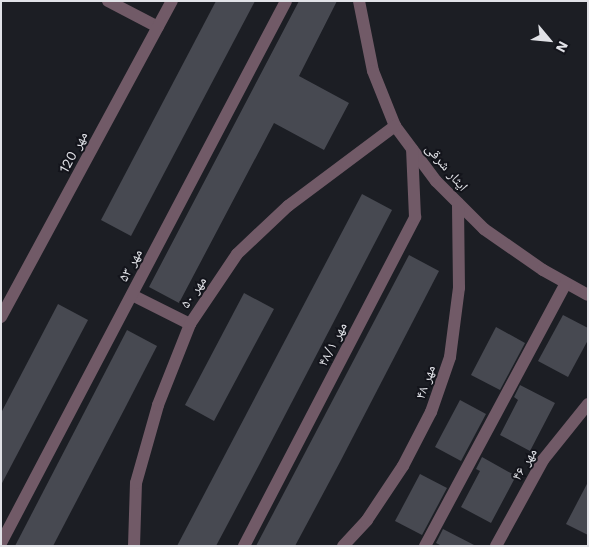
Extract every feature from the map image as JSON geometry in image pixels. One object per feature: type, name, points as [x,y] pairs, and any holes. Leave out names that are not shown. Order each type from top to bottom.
[{"type":"street","points":[[108,1],[158,27]]},
{"type":"street","name":"مهر 120","points":[[1,317],[172,1]]},
{"type":"street","name":"مهر ۵۳","points":[[1,544],[286,1]]},
{"type":"street","name":"ایثار شرقی","points":[[359,1],[373,71],[395,126],[436,181],[484,230],[588,295]]},
{"type":"street","name":"مهر ۵۰","points":[[134,546],[136,483],[158,405],[190,324],[237,254],[288,206],[395,126]]},
{"type":"street","name":"مهر ۴۸/۱","points":[[244,546],[415,217],[412,149]]},
{"type":"street","name":"مهر ۴۸","points":[[343,546],[367,520],[403,466],[431,412],[450,357],[460,288],[458,203]]},
{"type":"street","points":[[425,546],[566,283]]},
{"type":"street","points":[[132,295],[190,324]]},
{"type":"street","name":"مهر ۴۶","points":[[496,546],[543,460],[588,404]]},
{"type":"building","points":[[216,1],[255,1],[131,236],[101,220]]},
{"type":"building","points":[[299,1],[337,1],[299,76],[349,103],[324,150],[274,123],[179,303],[149,287]]},
{"type":"building","points":[[362,194],[392,210],[258,467],[216,546],[177,546]]},
{"type":"building","points":[[409,255],[439,271],[340,462],[295,546],[256,546]]},
{"type":"building","points":[[244,293],[274,309],[214,421],[185,405]]},
{"type":"building","points":[[58,304],[88,320],[1,485],[1,413]]},
{"type":"building","points":[[563,315],[588,328],[588,340],[568,377],[538,361]]},
{"type":"building","points":[[496,327],[525,343],[500,390],[471,375]]},
{"type":"building","points":[[127,330],[157,346],[125,408],[53,546],[15,546]]},
{"type":"building","points":[[520,385],[555,403],[530,451],[500,435],[518,400],[514,397]]},
{"type":"building","points":[[460,400],[486,414],[461,461],[435,447]]},
{"type":"building","points":[[482,457],[516,476],[491,523],[461,507],[480,471],[476,469]]},
{"type":"building","points":[[420,474],[447,488],[422,535],[395,521]]},
{"type":"building","points":[[588,482],[588,535],[566,524]]},
{"type":"building","points":[[443,529],[476,546],[442,546],[436,543]]}]
